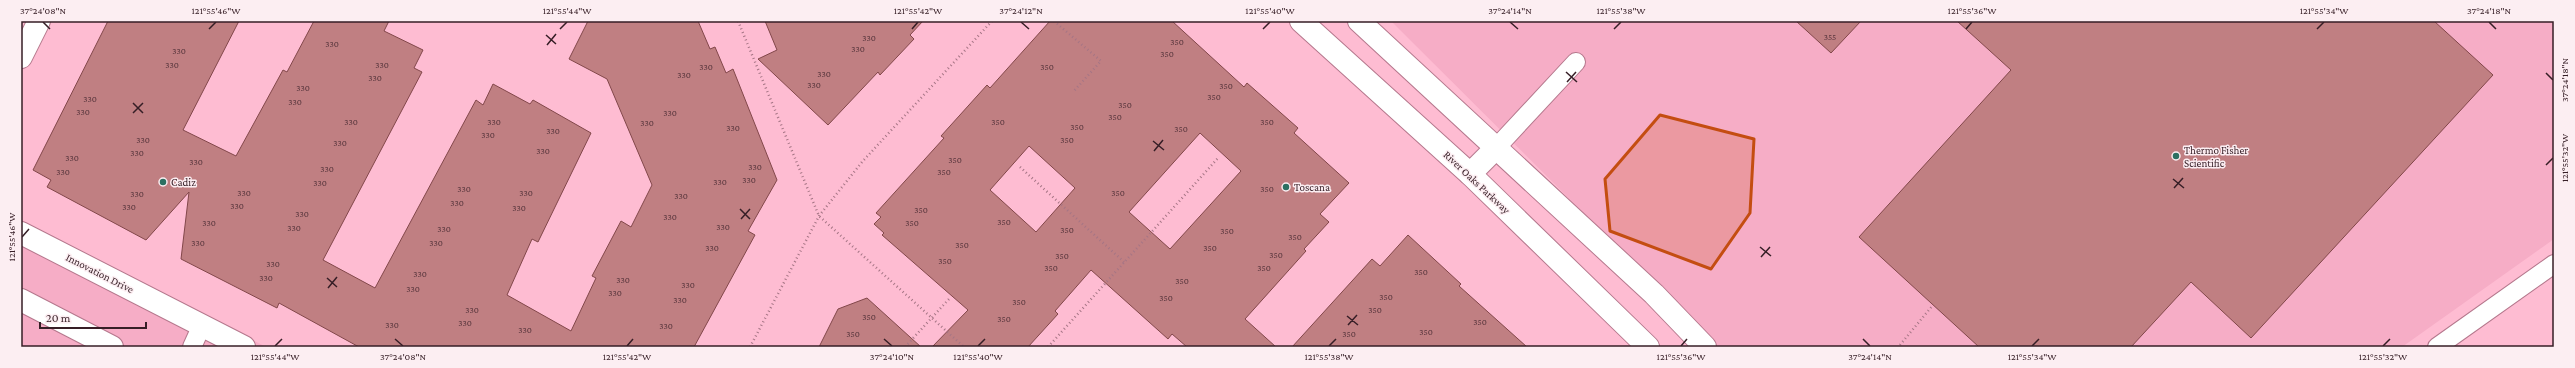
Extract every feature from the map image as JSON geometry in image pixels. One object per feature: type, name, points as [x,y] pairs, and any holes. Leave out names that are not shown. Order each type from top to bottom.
[{"type":"street","points":[[21,57],[39,21]]},
{"type":"street","name":"River Oaks Parkway","points":[[1301,21],[1470,174],[1648,347]]},
{"type":"street","points":[[1359,21],[1654,294],[1705,347]]},
{"type":"street","points":[[1470,174],[1496,148]]},
{"type":"street","name":"Innovation Drive","points":[[21,233],[244,347]]},
{"type":"street","points":[[21,300],[112,347]]},
{"type":"lane","points":[[1496,148],[1576,62]]},
{"type":"lane","points":[[2437,347],[2554,264]]},
{"type":"lane","points":[[192,347],[202,325]]},
{"type":"path","points":[[738,21],[819,216],[964,347]]},
{"type":"path","points":[[750,347],[819,216],[862,162],[992,21]]},
{"type":"path","points":[[1054,21],[1101,61],[1073,92]]},
{"type":"path","points":[[1048,347],[1218,157]]},
{"type":"path","points":[[1020,167],[1124,262]]},
{"type":"path","points":[[905,347],[949,299]]},
{"type":"path","points":[[1900,345],[1933,305]]},
{"type":"highlighted area","points":[[1660,115],[1754,139],[1750,213],[1711,269],[1610,231],[1605,179]]},
{"type":"shaded area","points":[[1391,21],[2554,21],[2554,239],[2402,347],[1718,347]]},
{"type":"shaded area","points":[[21,220],[266,347],[21,347]]},
{"type":"building","name":"Cadiz","points":[[108,21],[239,21],[183,130],[236,156],[283,70],[287,72],[314,21],[389,21],[384,31],[423,50],[414,68],[422,72],[323,260],[375,288],[476,100],[483,105],[493,84],[530,104],[533,100],[591,133],[538,242],[532,239],[507,295],[571,331],[596,278],[592,276],[621,221],[631,227],[652,185],[607,79],[569,59],[588,21],[698,21],[710,49],[715,47],[726,73],[733,69],[777,180],[748,231],[755,235],[694,347],[359,347],[279,303],[277,308],[181,259],[189,192],[146,240],[47,187],[51,180],[33,170]]},
{"type":"building","points":[[765,21],[923,21],[910,35],[914,39],[880,75],[878,72],[828,125],[758,59],[777,50]]},
{"type":"building","name":"Toscana","points":[[1050,21],[1172,21],[1244,87],[1247,83],[1298,128],[1294,133],[1349,183],[1320,214],[1329,222],[1304,249],[1306,251],[1245,319],[1276,347],[1187,347],[1172,334],[1168,339],[1091,270],[1055,311],[1058,314],[1028,347],[932,347],[968,310],[882,235],[884,233],[874,224],[881,217],[876,213],[944,138],[941,136],[987,85],[990,88]],"holes":[[[1200,133],[1241,171],[1170,249],[1129,212]],[[1029,146],[1075,188],[1036,232],[990,190]]]},
{"type":"building","points":[[1796,21],[1861,21],[1831,53]]},
{"type":"building","name":"Thermo Fisher Scientific","points":[[1957,21],[2434,21],[2493,75],[2251,338],[2191,282],[2131,347],[1979,347],[1859,237],[2011,70]]},
{"type":"building","points":[[1408,235],[1461,284],[1459,286],[1527,347],[1292,347],[1372,259],[1380,266]]},
{"type":"building","points":[[867,298],[921,347],[819,347],[838,309]]},
{"type":"place","name":"Thermo Fisher Scientific","points":[[2176,156]]},
{"type":"place","name":"Cadiz","points":[[163,182]]},
{"type":"place","name":"Toscana","points":[[1286,187]]}]
